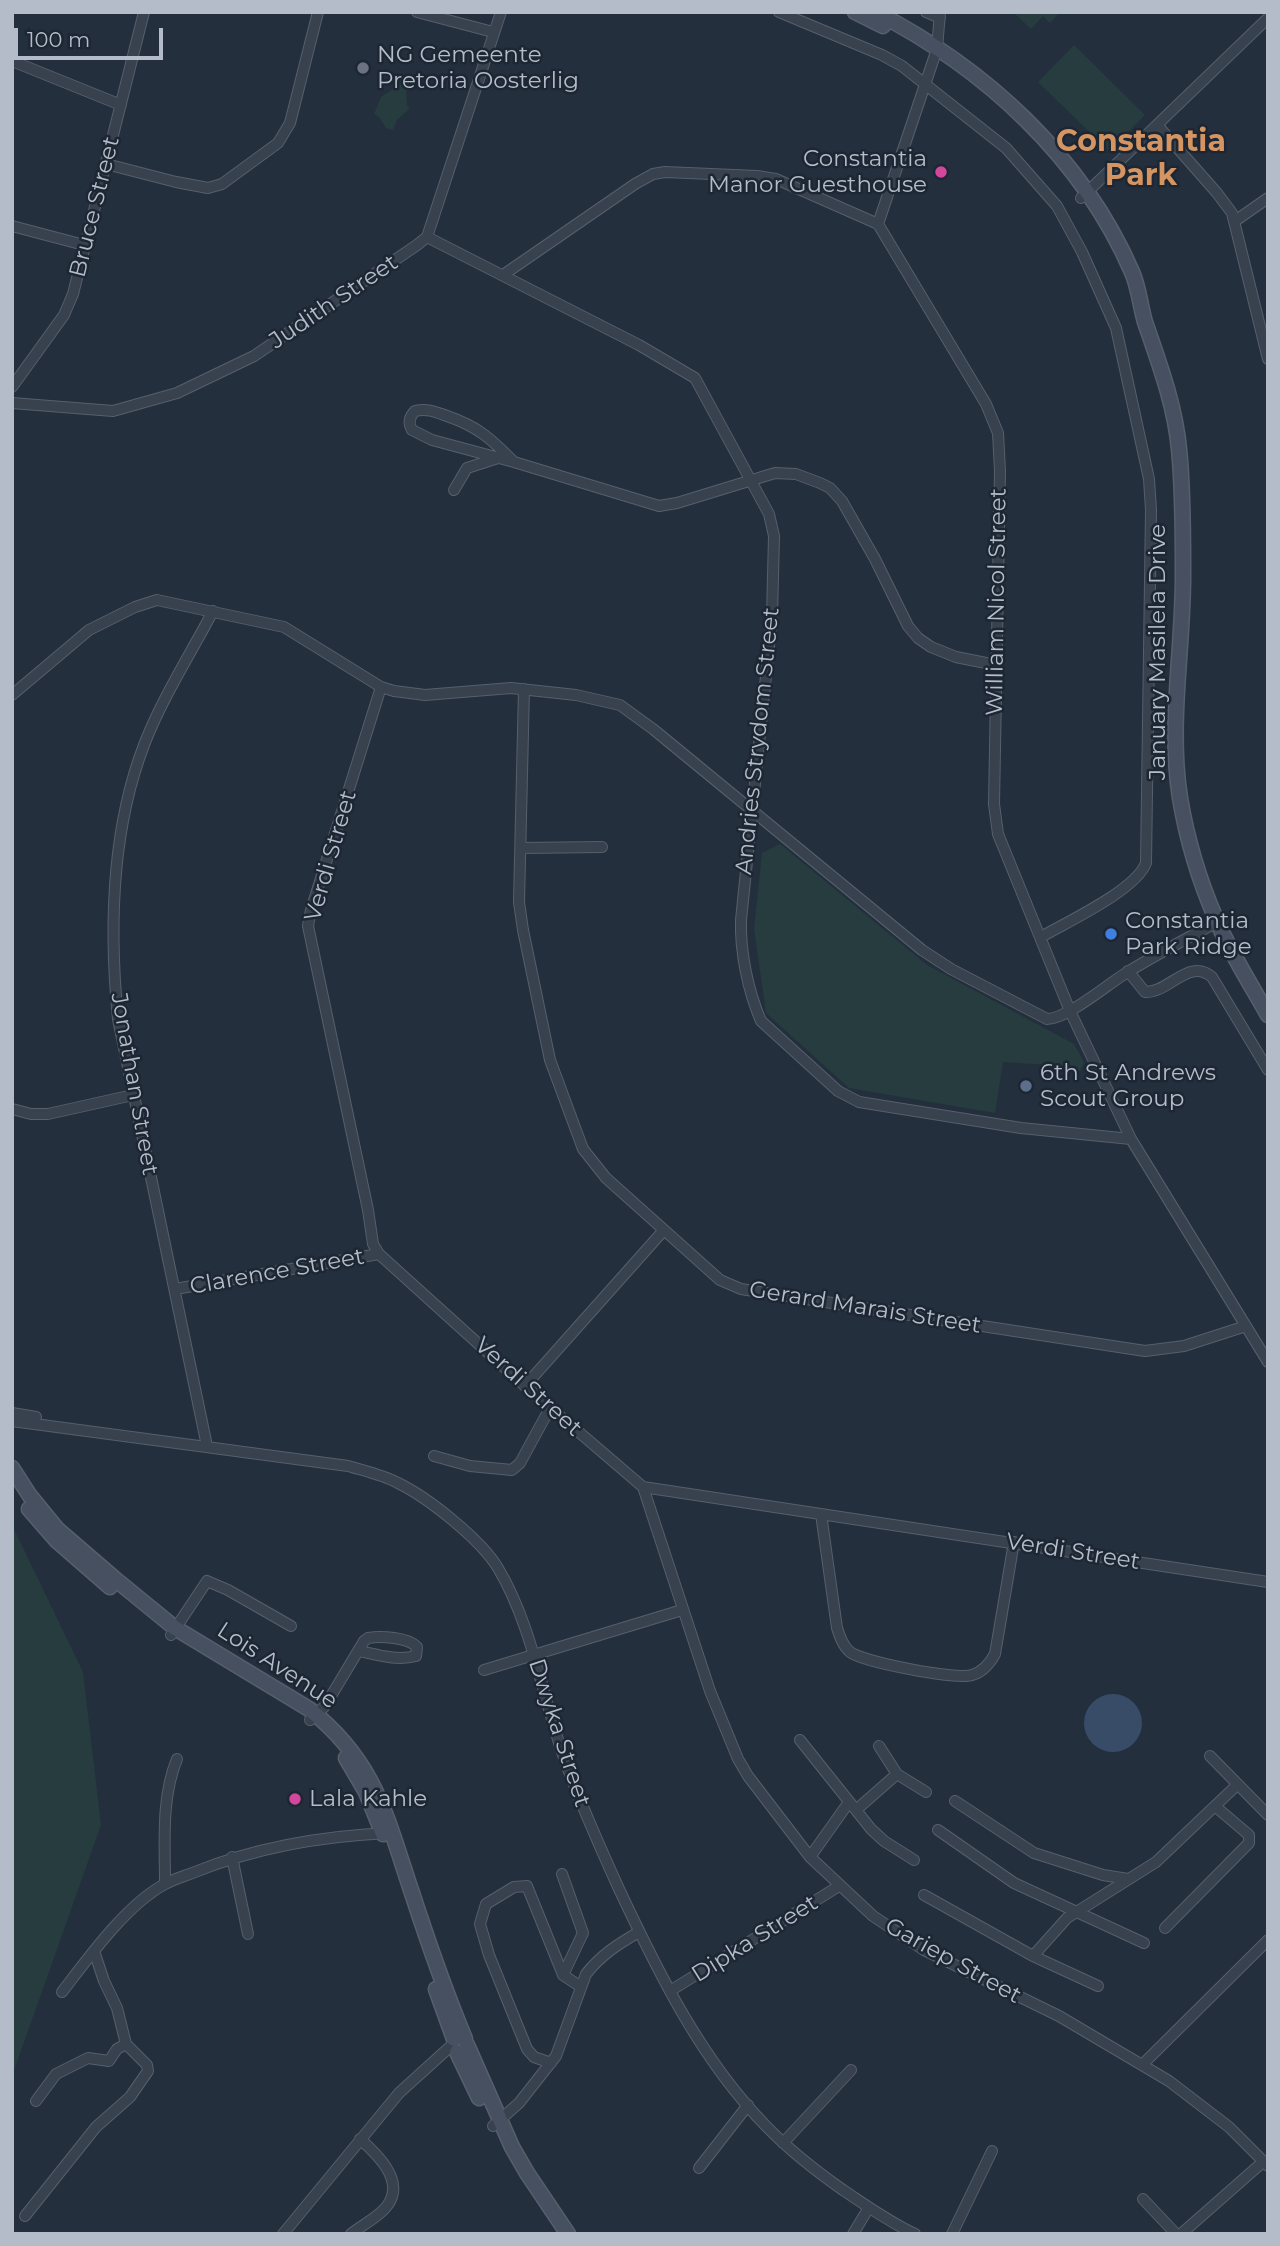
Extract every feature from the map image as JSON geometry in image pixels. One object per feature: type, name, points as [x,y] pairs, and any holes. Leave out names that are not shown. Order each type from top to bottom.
[{"type":"street","name":"Bruce Street","points":[[12,387],[64,315],[73,294],[144,12]]},
{"type":"street","points":[[106,164],[201,187],[222,184],[285,135],[318,12]]},
{"type":"street","points":[[416,12],[493,32]]},
{"type":"street","points":[[427,237],[500,12]]},
{"type":"street","points":[[779,12],[902,66],[1006,148],[1043,188],[1064,217],[1116,328],[1149,479],[1151,510],[1146,863],[1143,873],[1130,885],[1041,937]]},
{"type":"street","name":"January Masilela Drive","points":[[855,12],[966,68],[1032,125],[1062,159],[1084,196],[1105,222],[1132,273],[1160,365],[1179,448],[1184,572],[1178,664],[1177,744],[1180,795],[1189,844],[1217,922],[1268,1014]]},
{"type":"street","name":"January Masilela Drive","points":[[875,12],[936,52]]},
{"type":"street","points":[[503,275],[635,184],[653,174],[665,172],[776,179],[878,224],[936,52],[940,15],[926,12]]},
{"type":"street","points":[[1084,196],[1268,18]]},
{"type":"street","points":[[12,61],[121,105]]},
{"type":"street","points":[[1158,126],[1226,203],[1235,221],[1268,359]]},
{"type":"street","points":[[1235,221],[1268,198]]},
{"type":"street","name":"William Nicol Street","points":[[878,224],[986,404],[998,433],[1000,459],[995,819],[998,834],[1070,1011],[1131,1139],[1268,1362]]},
{"type":"street","points":[[12,226],[84,245]]},
{"type":"street","name":"Andries Strydom Street","points":[[427,237],[639,345],[695,378],[769,514],[774,536],[770,639],[741,929],[755,1007],[761,1020],[838,1091],[859,1102],[1021,1128],[1131,1139]]},
{"type":"street","name":"Judith Street","points":[[12,403],[113,411],[177,393],[254,356],[427,237]]},
{"type":"street","points":[[514,462],[481,430],[469,423],[426,410],[415,411],[411,417],[410,427],[416,434],[659,506],[775,473],[813,480],[830,488],[848,510],[908,626],[918,638],[956,657],[996,665]]},
{"type":"street","points":[[454,491],[467,468],[498,458]]},
{"type":"street","points":[[12,695],[83,634],[135,607],[157,600],[290,630],[381,687],[415,695],[502,688],[524,689],[576,695],[620,705],[939,961],[1040,1017],[1054,1019],[1070,1011],[1128,971],[1217,922]]},
{"type":"street","name":"Jonathan Street","points":[[207,1446],[118,1019],[114,923],[121,823],[144,746],[213,611]]},
{"type":"street","name":"Verdi Street","points":[[381,687],[308,926],[369,1210],[373,1244],[379,1254],[643,1488],[1268,1582]]},
{"type":"street","name":"Gerard Marais Street","points":[[524,689],[519,902],[550,1060],[571,1122],[583,1149],[598,1170],[720,1280],[730,1286],[753,1291],[1145,1351],[1184,1346],[1246,1326]]},
{"type":"street","points":[[521,848],[602,847]]},
{"type":"street","points":[[1128,971],[1145,992],[1154,992],[1194,970],[1206,972],[1212,977],[1268,1070]]},
{"type":"street","points":[[12,1109],[31,1114],[48,1114],[133,1095]]},
{"type":"street","points":[[525,1386],[664,1230]]},
{"type":"street","name":"Clarence Street","points":[[175,1289],[379,1254]]},
{"type":"street","points":[[434,1456],[471,1466],[512,1470],[520,1463],[550,1408]]},
{"type":"street","name":"Dwyka Street","points":[[12,1413],[60,1421],[80,1429]]},
{"type":"street","name":"Dwyka Street","points":[[12,1421],[348,1466],[397,1482],[416,1493],[466,1533],[497,1567],[517,1609],[579,1802],[639,1932],[670,1991],[712,2058],[748,2105],[783,2143],[869,2209],[915,2234]]},
{"type":"street","name":"Lois Avenue","points":[[12,1468],[30,1496],[57,1529],[173,1631]]},
{"type":"street","name":"Lois Avenue","points":[[12,1485],[41,1525],[80,1563],[173,1631],[280,1690],[341,1737],[371,1779],[385,1809],[388,1833],[428,1939],[458,2045],[523,2179],[561,2234]]},
{"type":"street","name":"Gariep Street","points":[[643,1488],[710,1691],[738,1759],[810,1857],[873,1916],[923,1950],[1059,2016],[1143,2064],[1209,2110],[1266,2163]]},
{"type":"street","points":[[821,1514],[837,1629],[845,1645],[851,1652],[868,1661],[959,1676],[976,1674],[985,1668],[995,1654],[1014,1542]]},
{"type":"street","points":[[173,1631],[205,1584],[211,1582],[291,1626]]},
{"type":"street","points":[[484,1670],[682,1609]]},
{"type":"street","points":[[313,1718],[364,1641],[368,1638],[414,1642],[417,1653],[416,1656],[408,1658],[359,1651]]},
{"type":"street","points":[[800,1740],[884,1841],[914,1860]]},
{"type":"street","points":[[879,1746],[897,1774],[926,1791]]},
{"type":"street","points":[[1210,1756],[1268,1815]]},
{"type":"street","points":[[165,1884],[166,1815],[170,1778],[177,1759]]},
{"type":"street","points":[[810,1857],[853,1806],[897,1774]]},
{"type":"street","points":[[1033,1956],[1060,1924],[1156,1862],[1237,1785]]},
{"type":"street","points":[[956,1801],[1034,1853],[1103,1875],[1128,1879]]},
{"type":"street","points":[[1165,1928],[1249,1843],[1249,1835],[1216,1807]]},
{"type":"street","points":[[939,1830],[1014,1883],[1144,1943]]},
{"type":"street","points":[[62,1992],[125,1917],[165,1884],[232,1857],[306,1841],[388,1833]]},
{"type":"street","points":[[232,1857],[248,1934]]},
{"type":"street","points":[[562,1874],[583,1933],[564,1975]]},
{"type":"street","points":[[551,2063],[534,2057],[527,2049],[489,1955],[480,1924],[486,1904],[514,1887],[527,1886],[564,1975],[581,1987]]},
{"type":"street","name":"Dipka Street","points":[[670,1991],[839,1886]]},
{"type":"street","points":[[924,1895],[1033,1956],[1098,1986]]},
{"type":"street","points":[[496,2124],[519,2103],[551,2063],[563,2041],[586,1974],[602,1955],[639,1932]]},
{"type":"street","points":[[1143,2064],[1268,1940]]},
{"type":"street","points":[[25,2217],[96,2127],[130,2097],[148,2071],[147,2065],[127,2044],[117,2007],[104,1981],[94,1951]]},
{"type":"street","points":[[36,2101],[56,2074],[88,2059],[109,2061],[117,2049],[127,2044]]},
{"type":"street","points":[[283,2234],[399,2093],[430,2065],[458,2045]]},
{"type":"street","points":[[783,2143],[851,2070]]},
{"type":"street","points":[[699,2168],[748,2105]]},
{"type":"street","name":"Lois Avenue","points":[[496,2124],[568,2234]]},
{"type":"street","points":[[351,2234],[387,2207],[393,2194],[393,2185],[386,2165],[380,2156],[360,2139]]},
{"type":"street","points":[[952,2234],[992,2151]]},
{"type":"street","points":[[1143,2199],[1178,2234],[1266,2163]]},
{"type":"street","points":[[853,2234],[869,2209]]},
{"type":"green space","points":[[1013,12],[1060,12],[1050,23],[1043,16],[1031,29]]},
{"type":"green space","points":[[1074,45],[1145,115],[1109,151],[1038,82]]},
{"type":"green space","points":[[402,83],[409,90],[406,92],[407,105],[410,108],[397,120],[393,130],[386,128],[374,114],[381,97]]},
{"type":"green space","points":[[780,844],[927,965],[1074,1044],[1084,1062],[1080,1071],[1049,1065],[1003,1062],[995,1113],[849,1088],[766,1013],[754,929],[762,853]]},
{"type":"green space","points":[[12,1525],[83,1672],[101,1825],[12,2076]]},
{"type":"water","points":[[1107,1694],[1119,1694],[1134,1702],[1142,1717],[1142,1729],[1134,1744],[1119,1752],[1107,1752],[1092,1744],[1084,1729],[1084,1717],[1092,1702]]},
{"type":"place","name":"NG Gemeente Pretoria Oosterlig","points":[[363,68]]},
{"type":"place","name":"Constantia Manor Guesthouse","points":[[941,172]]},
{"type":"place","name":"Constantia Park Ridge","points":[[1111,934]]},
{"type":"place","name":"6th St Andrews Scout Group","points":[[1026,1086]]},
{"type":"place","name":"Lala Kahle","points":[[295,1799]]},
{"type":"district","name":"Constantia Park","points":[[1141,159]]}]
